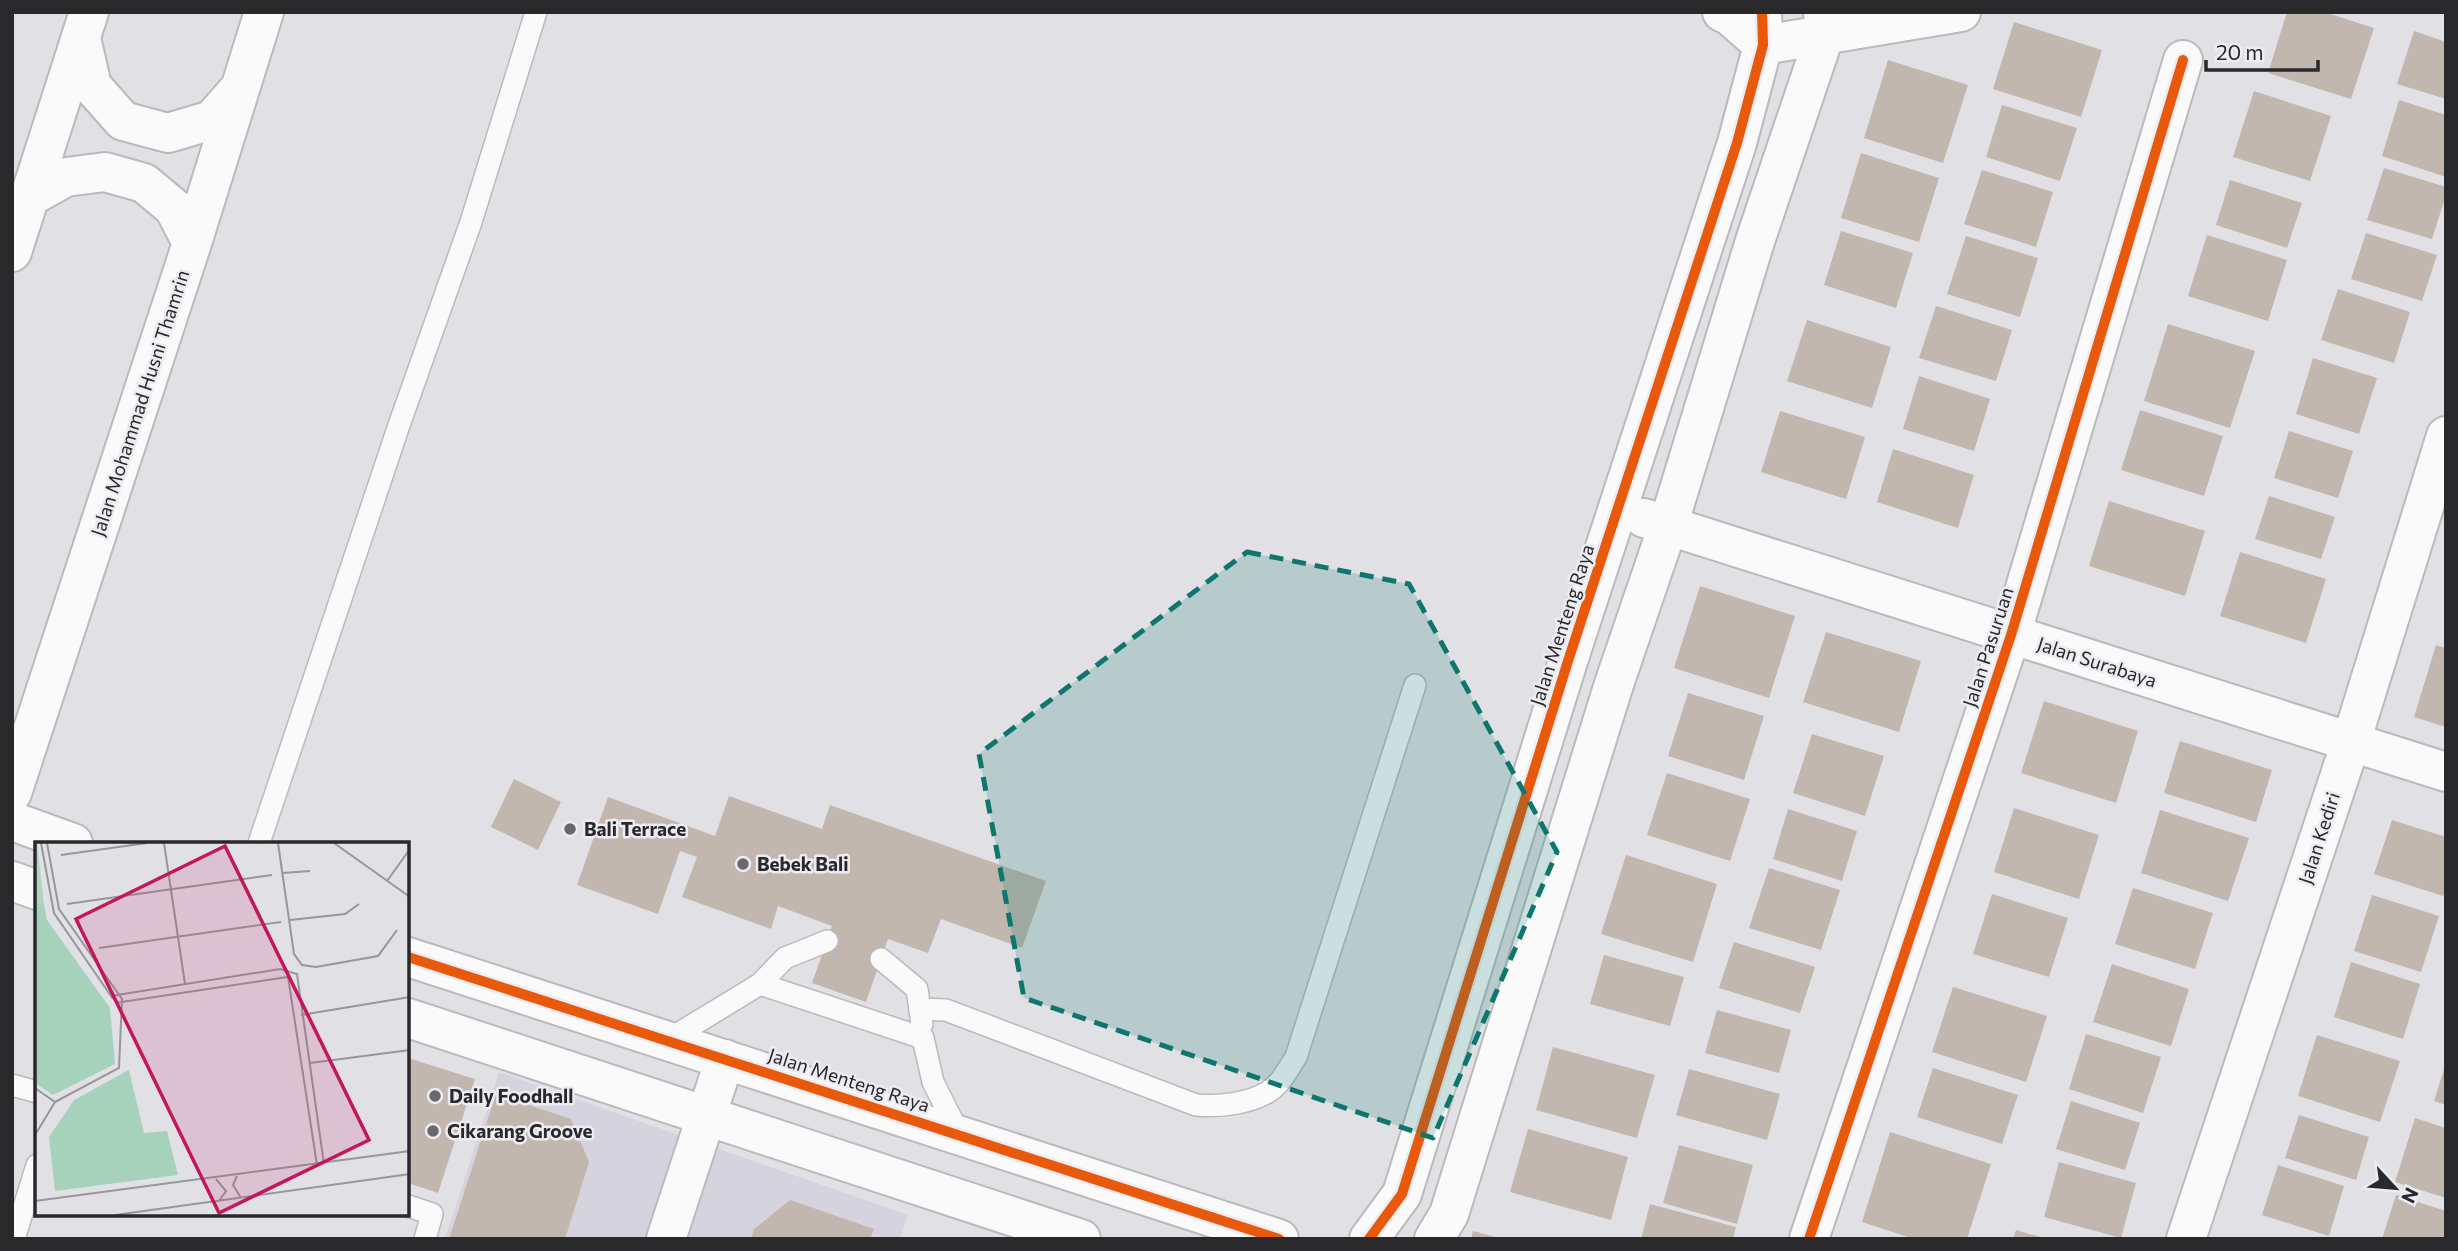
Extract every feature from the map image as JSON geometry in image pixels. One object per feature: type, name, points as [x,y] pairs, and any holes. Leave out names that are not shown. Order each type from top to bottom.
[{"type":"street","name":"Jalan Mohammad Husni Thamrin","points":[[12,793],[243,85],[264,12]]},
{"type":"street","name":"Jalan Menteng Raya","points":[[1369,1239],[1402,1194],[1617,510],[1737,144],[1742,19],[1824,23],[1961,12]]},
{"type":"street","points":[[1434,1239],[1449,1214],[1614,684],[1668,526],[1824,23]]},
{"type":"street","points":[[85,25],[92,86],[123,121],[168,133],[179,130],[212,120],[243,85]]},
{"type":"street","points":[[19,221],[85,25]]},
{"type":"street","name":"Jalan Pasuruan","points":[[1809,1239],[2011,635],[2183,60]]},
{"type":"street","points":[[19,221],[66,177],[105,172],[144,183],[174,208],[192,243]]},
{"type":"street","name":"Jalan Kediri","points":[[2186,1239],[2351,743],[2446,436]]},
{"type":"street","name":"Jalan Surabaya","points":[[1617,510],[2446,772]]},
{"type":"street","points":[[12,821],[70,842]]},
{"type":"street","points":[[12,881],[35,889]]},
{"type":"street","name":"Jalan Menteng Raya","points":[[410,958],[1279,1239]]},
{"type":"street","points":[[410,1019],[1066,1236],[1076,1173]]},
{"type":"street","points":[[666,1239],[725,1059]]},
{"type":"lane","points":[[259,842],[398,428],[471,222],[536,12]]},
{"type":"lane","points":[[920,1009],[946,1010],[1196,1105],[1218,1107],[1267,1093],[1282,1079],[1296,1057],[1415,685]]},
{"type":"lane","points":[[668,1040],[760,984],[785,958],[827,941]]},
{"type":"lane","points":[[881,959],[917,989],[923,1038],[933,1082],[959,1134]]},
{"type":"lane","points":[[760,984],[923,1038]]},
{"type":"lane","points":[[12,1085],[35,1091]]},
{"type":"lane","points":[[14,1239],[35,1171]]},
{"type":"lane","points":[[410,1207],[432,1214],[425,1239]]},
{"type":"highlighted area","points":[[1247,552],[1409,584],[1557,852],[1433,1138],[1024,998],[979,754]]},
{"type":"shaded area","points":[[499,1072],[908,1215],[900,1239],[445,1239]]},
{"type":"building","points":[[2287,12],[2324,12],[2374,28],[2351,99],[2268,73]]},
{"type":"building","points":[[2014,22],[2102,50],[2081,117],[1993,89]]},
{"type":"building","points":[[2414,31],[2446,42],[2446,99],[2397,84]]},
{"type":"building","points":[[1888,60],[1968,85],[1943,163],[1864,138]]},
{"type":"building","points":[[2254,91],[2331,116],[2310,181],[2233,157]]},
{"type":"building","points":[[2399,100],[2446,115],[2446,177],[2382,156]]},
{"type":"building","points":[[2002,105],[2077,128],[2060,181],[1986,157]]},
{"type":"building","points":[[1861,153],[1939,178],[1919,242],[1841,218]]},
{"type":"building","points":[[2384,168],[2446,187],[2432,239],[2367,220]]},
{"type":"building","points":[[1982,170],[2053,192],[2036,247],[1964,224]]},
{"type":"building","points":[[2230,180],[2302,203],[2287,248],[2216,225]]},
{"type":"building","points":[[1841,231],[1913,253],[1896,308],[1824,285]]},
{"type":"building","points":[[2366,233],[2437,255],[2422,301],[2351,279]]},
{"type":"building","points":[[2207,235],[2287,260],[2268,321],[2188,296]]},
{"type":"building","points":[[1966,236],[2038,258],[2020,317],[1947,294]]},
{"type":"building","points":[[2338,289],[2410,312],[2394,363],[2321,340]]},
{"type":"building","points":[[1936,306],[2012,330],[1996,381],[1919,358]]},
{"type":"building","points":[[1807,320],[1891,347],[1872,408],[1787,381]]},
{"type":"building","points":[[2168,324],[2255,351],[2230,428],[2144,401]]},
{"type":"building","points":[[2313,358],[2377,378],[2359,434],[2296,414]]},
{"type":"building","points":[[1919,376],[1990,399],[1974,451],[1903,429]]},
{"type":"building","points":[[2140,410],[2223,436],[2204,496],[2121,470]]},
{"type":"building","points":[[1780,411],[1865,437],[1846,499],[1761,472]]},
{"type":"building","points":[[2289,431],[2353,451],[2338,498],[2274,478]]},
{"type":"building","points":[[1893,449],[1974,475],[1958,528],[1877,502]]},
{"type":"building","points":[[2269,496],[2335,517],[2321,559],[2255,539]]},
{"type":"building","points":[[2109,501],[2205,531],[2185,596],[2089,566]]},
{"type":"building","points":[[2240,552],[2326,579],[2306,643],[2220,616]]},
{"type":"building","points":[[1700,586],[1795,616],[1769,698],[1674,668]]},
{"type":"building","points":[[1826,632],[1921,661],[1899,732],[1803,702]]},
{"type":"building","points":[[2436,645],[2446,648],[2446,727],[2414,717]]},
{"type":"building","points":[[1688,693],[1764,716],[1744,780],[1668,756]]},
{"type":"building","points":[[2044,701],[2138,731],[2116,803],[2021,773]]},
{"type":"building","points":[[1812,734],[1884,756],[1865,816],[1793,793]]},
{"type":"building","points":[[2180,741],[2272,770],[2256,822],[2164,793]]},
{"type":"building","points":[[1667,773],[1750,799],[1730,861],[1647,835]]},
{"type":"building","points":[[514,779],[561,802],[538,850],[491,827]]},
{"type":"building","points":[[729,796],[822,829],[830,805],[1046,881],[1022,948],[941,919],[928,953],[888,939],[866,1002],[812,983],[832,926],[778,906],[771,929],[682,897],[697,857],[680,851],[658,914],[577,885],[608,797],[715,836]]},
{"type":"building","points":[[2014,808],[2099,835],[2079,899],[1994,872]]},
{"type":"building","points":[[1788,809],[1857,831],[1842,881],[1773,859]]},
{"type":"building","points":[[2160,810],[2249,838],[2228,901],[2141,873]]},
{"type":"building","points":[[2392,820],[2446,837],[2446,886],[2443,896],[2374,874]]},
{"type":"building","points":[[1626,855],[1717,884],[1693,962],[1601,934]]},
{"type":"building","points":[[1769,868],[1840,890],[1821,950],[1749,928]]},
{"type":"building","points":[[2133,888],[2213,913],[2195,969],[2115,944]]},
{"type":"building","points":[[1992,894],[2068,918],[2049,977],[1973,954]]},
{"type":"building","points":[[2372,895],[2439,916],[2421,972],[2354,951]]},
{"type":"building","points":[[1734,942],[1815,967],[1800,1013],[1719,988]]},
{"type":"building","points":[[1604,955],[1684,977],[1670,1026],[1590,1004]]},
{"type":"building","points":[[2351,962],[2420,984],[2403,1039],[2334,1017]]},
{"type":"building","points":[[2112,964],[2189,989],[2171,1046],[2093,1022]]},
{"type":"building","points":[[1953,987],[2047,1016],[2026,1082],[1932,1052]]},
{"type":"building","points":[[1717,1010],[1791,1030],[1779,1073],[1705,1053]]},
{"type":"building","points":[[2086,1034],[2161,1057],[2143,1113],[2069,1089]]},
{"type":"building","points":[[2317,1035],[2400,1061],[2380,1122],[2298,1096]]},
{"type":"building","points":[[1553,1047],[1655,1075],[1637,1138],[1536,1110]]},
{"type":"building","name":"Cikarang Groove","points":[[410,1059],[475,1079],[438,1193],[410,1184]]},
{"type":"building","points":[[2446,1066],[2446,1105],[2434,1101]]},
{"type":"building","points":[[1933,1068],[2018,1095],[2002,1144],[1917,1117]]},
{"type":"building","points":[[1689,1069],[1780,1094],[1767,1140],[1676,1115]]},
{"type":"building","points":[[496,1094],[571,1119],[589,1162],[565,1239],[449,1239]]},
{"type":"building","points":[[2071,1101],[2140,1123],[2125,1170],[2056,1149]]},
{"type":"building","points":[[2299,1115],[2369,1137],[2356,1180],[2285,1158]]},
{"type":"building","points":[[2415,1118],[2446,1128],[2446,1198],[2395,1182]]},
{"type":"building","points":[[1528,1129],[1628,1157],[1611,1220],[1510,1192]]},
{"type":"building","points":[[1890,1132],[1991,1164],[1967,1239],[1914,1239],[1862,1222]]},
{"type":"building","points":[[1679,1145],[1753,1165],[1737,1224],[1663,1203]]},
{"type":"building","points":[[2059,1162],[2136,1183],[2121,1238],[2044,1217]]},
{"type":"building","points":[[2278,1165],[2344,1186],[2329,1236],[2262,1215]]},
{"type":"building","points":[[2396,1195],[2446,1211],[2446,1239],[2382,1239]]},
{"type":"building","points":[[790,1200],[874,1229],[870,1239],[751,1239],[754,1229]]},
{"type":"building","points":[[1650,1204],[1736,1227],[1733,1239],[1641,1239]]},
{"type":"building","points":[[2016,1230],[2044,1238],[2044,1239],[2013,1239]]},
{"type":"building","points":[[1473,1231],[1499,1238],[1499,1239],[1471,1239]]},
{"type":"cycle path","points":[[1369,1239],[1402,1194],[1568,661],[1737,143],[1763,45],[1762,12]]},
{"type":"cycle path","points":[[1809,1239],[2011,635],[2183,60]]},
{"type":"cycle path","points":[[410,958],[1279,1239]]},
{"type":"place","name":"Bali Terrace","points":[[570,829]]},
{"type":"place","name":"Bebek Bali","points":[[743,864]]},
{"type":"place","name":"Daily Foodhall","points":[[435,1096]]},
{"type":"place","name":"Cikarang Groove","points":[[433,1131]]}]
